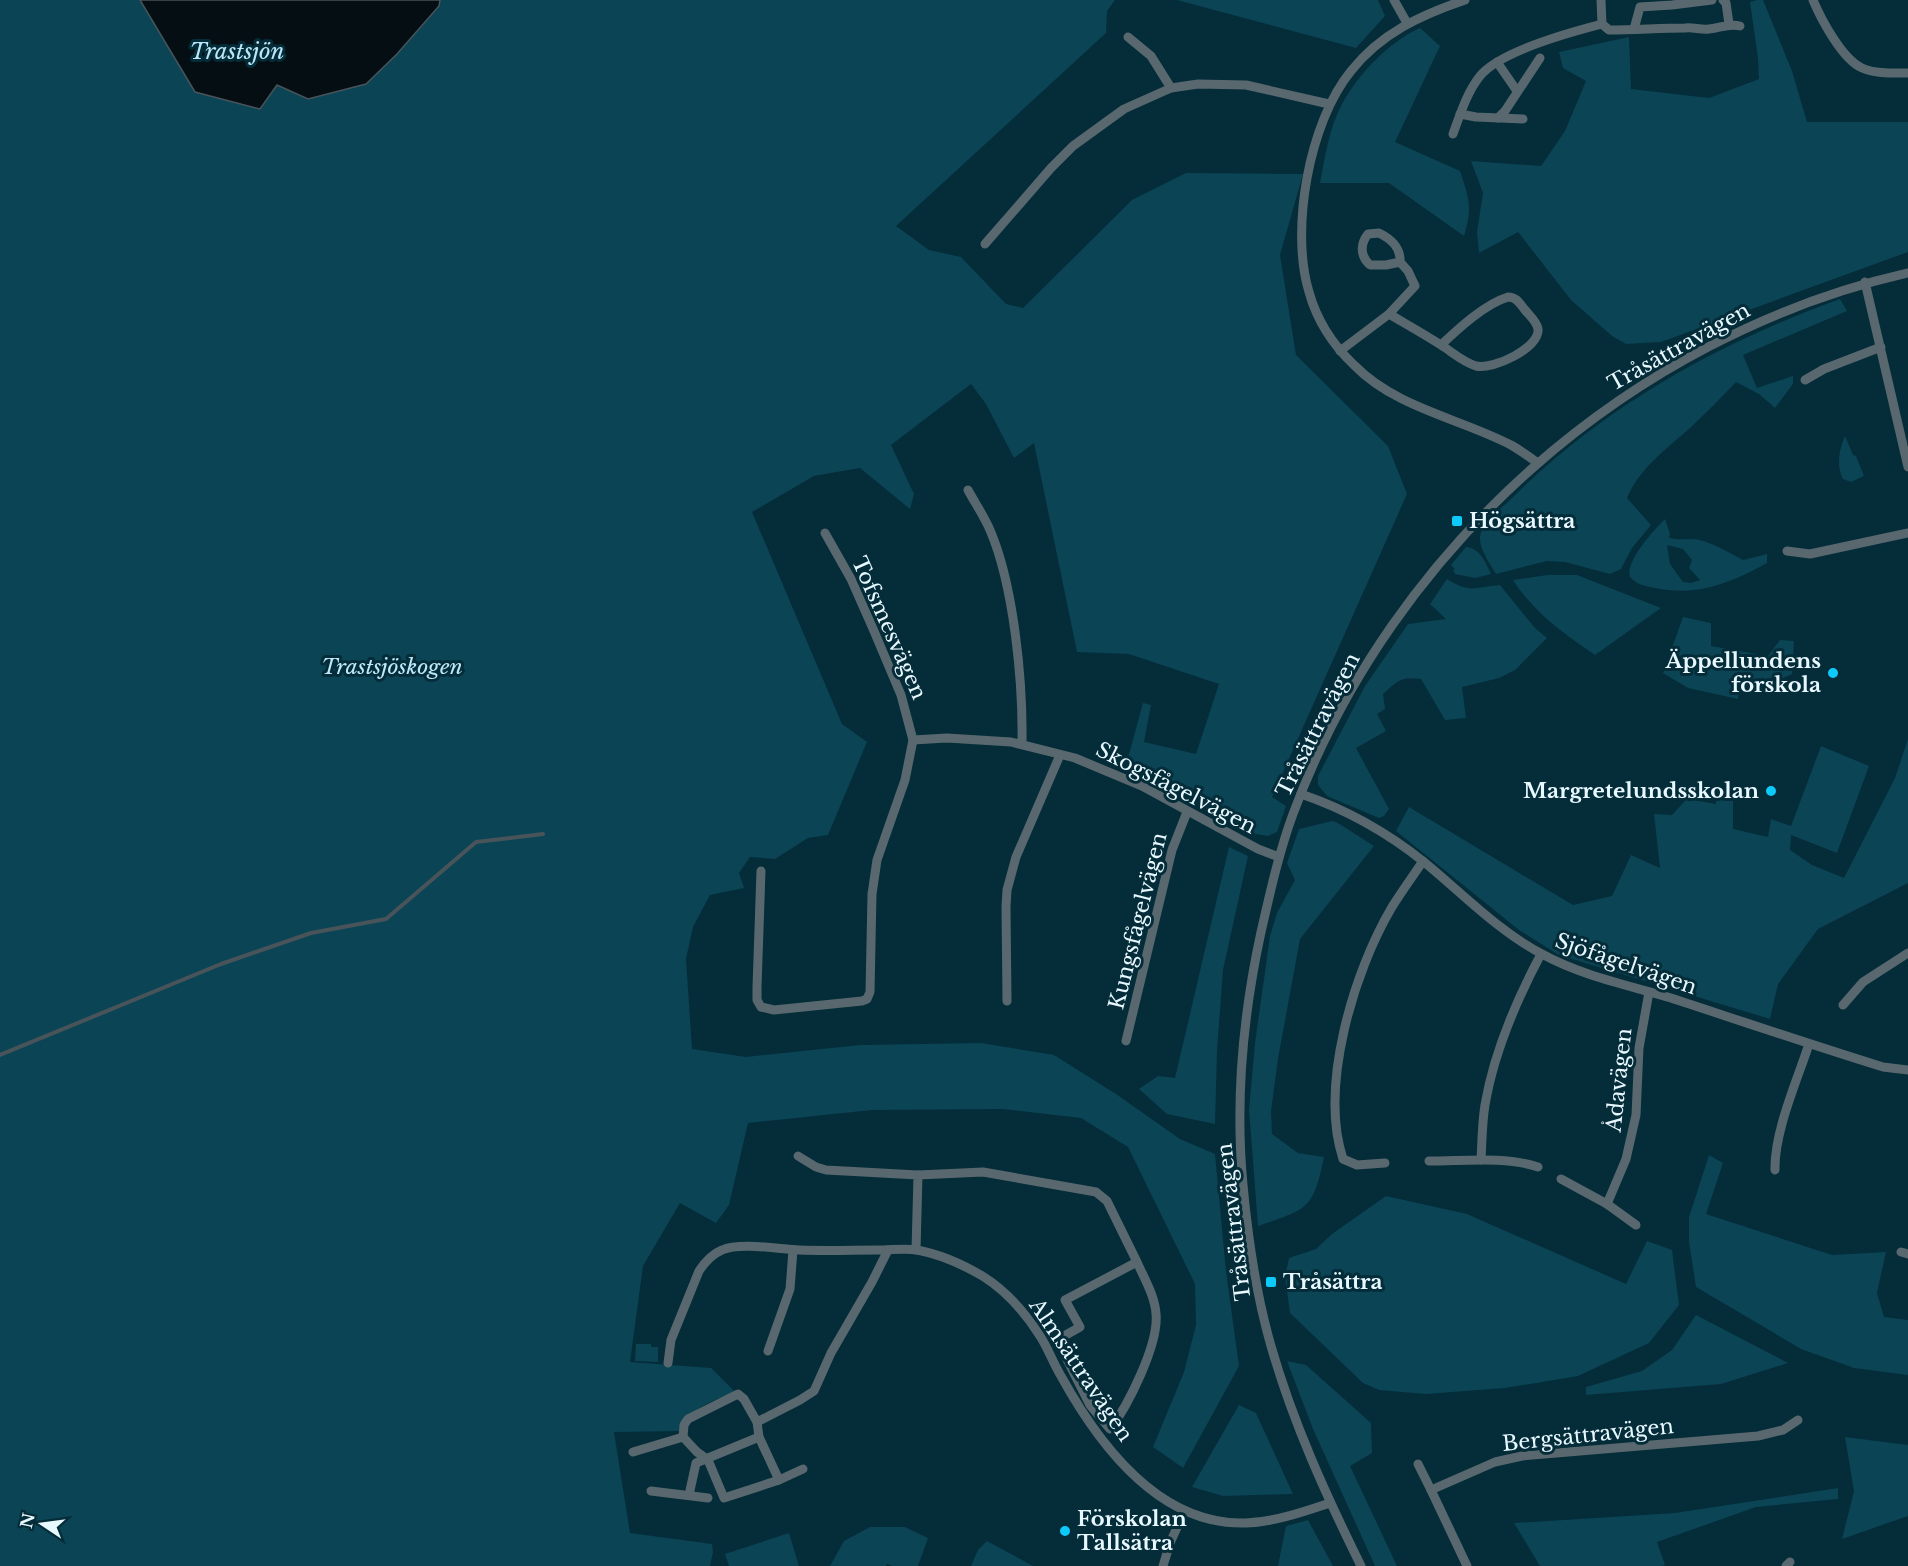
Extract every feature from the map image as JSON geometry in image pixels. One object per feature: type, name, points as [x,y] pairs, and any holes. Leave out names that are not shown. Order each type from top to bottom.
[{"type":"street","points":[[1394,0],[1407,23]]},
{"type":"street","points":[[1465,0],[1422,15],[1387,35],[1351,70],[1329,104],[1312,154],[1302,231],[1303,261],[1314,307],[1329,336],[1340,351],[1369,380],[1385,390],[1512,446],[1538,463]]},
{"type":"street","points":[[1601,0],[1602,24],[1609,30],[1687,27],[1709,29],[1721,28],[1729,24],[1740,26]]},
{"type":"street","points":[[1634,29],[1640,7],[1712,0]]},
{"type":"street","points":[[1723,0],[1726,3],[1729,24]]},
{"type":"street","points":[[1813,0],[1838,44],[1854,63],[1863,69],[1886,73],[1908,73]]},
{"type":"street","points":[[1453,134],[1471,89],[1481,74],[1497,62],[1548,40],[1602,24]]},
{"type":"street","points":[[1128,37],[1151,56],[1171,88]]},
{"type":"street","points":[[1498,118],[1540,58]]},
{"type":"street","points":[[1497,62],[1517,91]]},
{"type":"street","points":[[985,244],[1073,146],[1124,109],[1171,88],[1198,84],[1246,85],[1329,104]]},
{"type":"street","points":[[1460,114],[1523,119]]},
{"type":"street","points":[[1340,351],[1389,314],[1415,286],[1408,271],[1400,262],[1398,248],[1386,237],[1373,232],[1364,239],[1362,254],[1370,265],[1400,262]]},
{"type":"street","name":"Tråsättravägen","points":[[1361,1566],[1330,1503],[1292,1410],[1270,1342],[1250,1242],[1243,1181],[1241,1081],[1253,969],[1279,857],[1301,794],[1348,697],[1375,652],[1411,600],[1470,529],[1538,463],[1608,408],[1658,375],[1717,342],[1799,305],[1865,282],[1908,273]]},
{"type":"street","points":[[1865,282],[1908,467]]},
{"type":"street","points":[[1389,314],[1469,363],[1487,367],[1511,358],[1536,339],[1538,329],[1537,324],[1516,299],[1508,297],[1496,302],[1465,323],[1441,345]]},
{"type":"street","points":[[1805,380],[1824,369],[1881,347]]},
{"type":"street","points":[[968,490],[991,532],[1005,583],[1018,668],[1022,743]]},
{"type":"street","name":"Tofsmesvägen","points":[[825,533],[851,579],[901,694],[913,740]]},
{"type":"street","points":[[1787,551],[1810,554],[1908,533]]},
{"type":"street","name":"Skogsfågelvägen","points":[[913,740],[947,738],[1022,743],[1091,763],[1142,786],[1258,849],[1279,857]]},
{"type":"street","points":[[761,871],[757,987],[757,1000],[760,1007],[774,1010],[867,999],[870,992],[872,894],[877,860],[905,780],[913,740]]},
{"type":"street","points":[[1007,1001],[1005,907],[1007,890],[1016,857],[1060,755]]},
{"type":"street","name":"Sjöfågelvägen","points":[[1301,794],[1326,803],[1390,838],[1423,861],[1480,911],[1541,954],[1587,974],[1882,1067],[1908,1070]]},
{"type":"street","name":"Kungsfågelvägen","points":[[1126,1041],[1172,850],[1187,812]]},
{"type":"street","points":[[1385,1163],[1357,1164],[1343,1159],[1336,1132],[1337,1072],[1350,1009],[1364,966],[1392,908],[1423,861]]},
{"type":"street","points":[[1843,1005],[1863,982],[1908,953]]},
{"type":"street","points":[[1481,1160],[1485,1104],[1498,1052],[1541,954]]},
{"type":"street","name":"Ådavägen","points":[[1607,1204],[1626,1159],[1636,1115],[1639,1048],[1649,992]]},
{"type":"street","points":[[1775,1170],[1779,1135],[1809,1044]]},
{"type":"street","points":[[798,1156],[826,1170],[918,1175],[998,1173],[1022,1180],[1096,1192],[1107,1201],[1137,1262],[1157,1315],[1141,1375],[1110,1430],[1090,1405],[1057,1340],[1080,1327],[1065,1300],[1137,1262]]},
{"type":"street","points":[[1429,1161],[1481,1160],[1527,1163],[1538,1167]]},
{"type":"street","points":[[916,1250],[918,1175]]},
{"type":"street","points":[[1561,1179],[1607,1204],[1636,1225]]},
{"type":"street","name":"Almsättravägen","points":[[668,1363],[671,1340],[699,1271],[706,1262],[724,1248],[916,1250],[954,1262],[983,1277],[1015,1304],[1040,1336],[1070,1392],[1100,1437],[1140,1482],[1184,1512],[1221,1522],[1249,1523],[1268,1521],[1330,1503]]},
{"type":"street","points":[[768,1351],[790,1289],[793,1250]]},
{"type":"street","points":[[758,1422],[814,1391],[831,1353],[888,1250]]},
{"type":"street","points":[[779,1480],[759,1437],[758,1422],[744,1399],[738,1394],[688,1419],[684,1425],[683,1437],[708,1460],[724,1498],[779,1480],[803,1469]]},
{"type":"street","name":"Bergsättravägen","points":[[1431,1490],[1507,1458],[1758,1436],[1783,1430],[1798,1420]]},
{"type":"street","points":[[633,1452],[683,1437]]},
{"type":"street","points":[[689,1495],[696,1464],[759,1437]]},
{"type":"street","points":[[1418,1464],[1467,1566]]},
{"type":"street","points":[[651,1491],[708,1498]]},
{"type":"street","points":[[1163,1566],[1184,1512]]},
{"type":"green space","name":"Trastsjöskogen","points":[[0,0],[140,0],[145,9],[277,84],[308,99],[366,84],[397,54],[439,6],[440,0],[1115,0],[1107,11],[1106,33],[896,226],[929,250],[961,257],[1006,304],[1023,308],[1132,200],[1186,173],[1303,174],[1280,255],[1296,355],[1388,446],[1407,494],[1272,797],[1286,806],[1277,832],[1268,836],[1250,833],[1126,765],[1143,703],[1151,705],[1144,742],[1196,754],[1219,684],[1129,654],[1077,652],[1034,443],[1014,458],[986,404],[971,384],[891,445],[914,494],[910,509],[860,468],[814,476],[752,512],[842,724],[867,742],[828,835],[808,838],[775,859],[750,857],[739,873],[744,888],[710,895],[693,927],[686,959],[692,1049],[746,1057],[860,1045],[981,1043],[1054,1055],[1116,1094],[1180,1139],[1215,1154],[1226,1271],[1239,1366],[1183,1468],[1153,1447],[1184,1372],[1196,1325],[1195,1284],[1128,1147],[1081,1118],[1003,1109],[872,1110],[748,1123],[729,1205],[716,1223],[680,1203],[643,1266],[630,1362],[711,1368],[735,1392],[696,1410],[680,1431],[614,1432],[630,1533],[712,1544],[710,1566],[0,1566]]},
{"type":"green space","points":[[1177,0],[1378,0],[1385,16],[1356,48]]},
{"type":"green space","points":[[1763,0],[1792,71],[1807,122],[1908,122],[1908,252],[1661,342],[1626,344],[1612,336],[1571,300],[1518,232],[1479,253],[1477,232],[1483,193],[1471,161],[1541,166],[1565,131],[1586,81],[1563,68],[1559,52],[1629,37],[1631,89],[1709,98],[1759,79],[1750,2]]},
{"type":"green space","points":[[1420,28],[1440,46],[1395,142],[1460,171],[1469,203],[1464,236],[1389,183],[1320,183],[1334,123],[1349,92],[1386,50]]},
{"type":"green space","points":[[1840,299],[1847,311],[1743,355],[1757,388],[1793,376],[1793,384],[1775,408],[1759,394],[1736,382],[1646,469],[1627,498],[1651,525],[1632,548],[1621,569],[1610,574],[1565,562],[1547,561],[1496,574],[1481,546],[1480,537],[1484,526],[1492,516],[1584,435],[1664,381],[1707,357],[1795,316]]},
{"type":"green space","points":[[1845,436],[1864,476],[1851,482],[1843,479],[1839,463]]},
{"type":"green space","points":[[1665,519],[1670,534],[1669,538],[1705,541],[1743,560],[1767,554],[1767,563],[1727,582],[1699,589],[1670,590],[1641,585],[1630,577],[1632,563],[1648,538]],"holes":[[[1667,545],[1683,549],[1692,560],[1689,568],[1700,580],[1691,583],[1683,582],[1670,564]]]},
{"type":"green space","points":[[1466,547],[1479,553],[1491,574],[1475,578],[1455,574],[1453,570],[1455,569],[1451,565]]},
{"type":"green space","points":[[1547,575],[1577,575],[1661,608],[1595,655],[1540,613],[1513,580]]},
{"type":"green space","points":[[1447,579],[1467,588],[1500,585],[1535,628],[1547,638],[1515,670],[1499,678],[1462,687],[1466,718],[1445,720],[1421,679],[1400,680],[1383,694],[1385,709],[1377,714],[1386,731],[1356,748],[1389,809],[1384,816],[1379,818],[1327,796],[1318,785],[1318,776],[1365,686],[1408,624],[1446,619],[1430,604]]},
{"type":"green space","points":[[1683,617],[1711,623],[1711,646],[1768,656],[1780,640],[1794,641],[1792,674],[1763,687],[1738,682],[1738,699],[1688,688],[1663,673]]},
{"type":"green space","points":[[1908,739],[1908,883],[1818,929],[1778,984],[1770,1019],[1559,955],[1519,930],[1396,831],[1409,807],[1573,905],[1612,896],[1631,855],[1660,868],[1654,814],[1672,815],[1695,790],[1699,801],[1716,804],[1716,791],[1733,797],[1733,829],[1768,837],[1771,819],[1791,826],[1821,746],[1869,766],[1837,853],[1791,835],[1790,850],[1812,865],[1844,878],[1895,778]]},
{"type":"green space","points":[[1332,821],[1374,846],[1300,939],[1271,1111],[1272,1134],[1298,1153],[1324,1157],[1316,1188],[1305,1205],[1287,1216],[1258,1226],[1249,1110],[1255,1043],[1270,936],[1277,913],[1295,880],[1287,863],[1299,829]]},
{"type":"green space","points":[[1229,847],[1248,856],[1223,970],[1215,1124],[1167,1114],[1139,1089],[1158,1076],[1175,1078]]},
{"type":"green space","points":[[1709,1155],[1723,1163],[1706,1214],[1832,1255],[1886,1252],[1877,1293],[1884,1317],[1908,1320],[1908,1375],[1854,1368],[1801,1349],[1696,1287],[1689,1242],[1689,1217]]},
{"type":"green space","points":[[1386,1196],[1467,1214],[1626,1284],[1647,1241],[1672,1250],[1679,1305],[1649,1343],[1578,1376],[1505,1388],[1426,1394],[1379,1390],[1363,1383],[1290,1313],[1285,1277],[1289,1258],[1316,1249],[1332,1234]]},
{"type":"green space","points":[[1696,1315],[1788,1363],[1721,1384],[1586,1395],[1586,1387],[1642,1371],[1672,1350]]},
{"type":"green space","points":[[636,1344],[651,1344],[651,1347],[658,1347],[658,1362],[635,1361]]},
{"type":"green space","points":[[1287,1361],[1306,1365],[1371,1423],[1372,1453],[1350,1466],[1397,1566],[1375,1566],[1313,1429]]},
{"type":"green space","points":[[1239,1405],[1256,1413],[1293,1494],[1223,1496],[1192,1487]]},
{"type":"green space","points":[[1845,1437],[1908,1445],[1908,1516],[1842,1539],[1854,1491]]},
{"type":"green space","points":[[1838,1488],[1838,1499],[1756,1507],[1657,1542],[1665,1565],[1662,1566],[1540,1566],[1514,1523],[1675,1513]]},
{"type":"green space","points":[[1308,1520],[1333,1566],[1278,1566],[1286,1526]]},
{"type":"green space","points":[[870,1527],[905,1527],[928,1538],[918,1566],[887,1564],[886,1566],[830,1566],[844,1541]]},
{"type":"green space","points":[[789,1533],[799,1566],[729,1566],[725,1554]]},
{"type":"green space","points":[[987,1541],[1033,1566],[971,1566],[978,1550]]},
{"type":"water","name":"Trastsjön","points":[[140,0],[440,0],[439,6],[397,54],[366,84],[308,99],[277,85],[260,109],[195,92]]},
{"type":"waterway","points":[[0,1055],[221,964],[311,933],[386,919],[476,842],[543,834]]},
{"type":"place","name":"Högsättra","points":[[1457,521]]},
{"type":"place","name":"Äppellundens förskola","points":[[1833,673]]},
{"type":"place","name":"Margretelundsskolan","points":[[1771,791]]},
{"type":"place","name":"Tråsättra","points":[[1271,1282]]},
{"type":"place","name":"Förskolan Tallsätra","points":[[1065,1531]]}]
